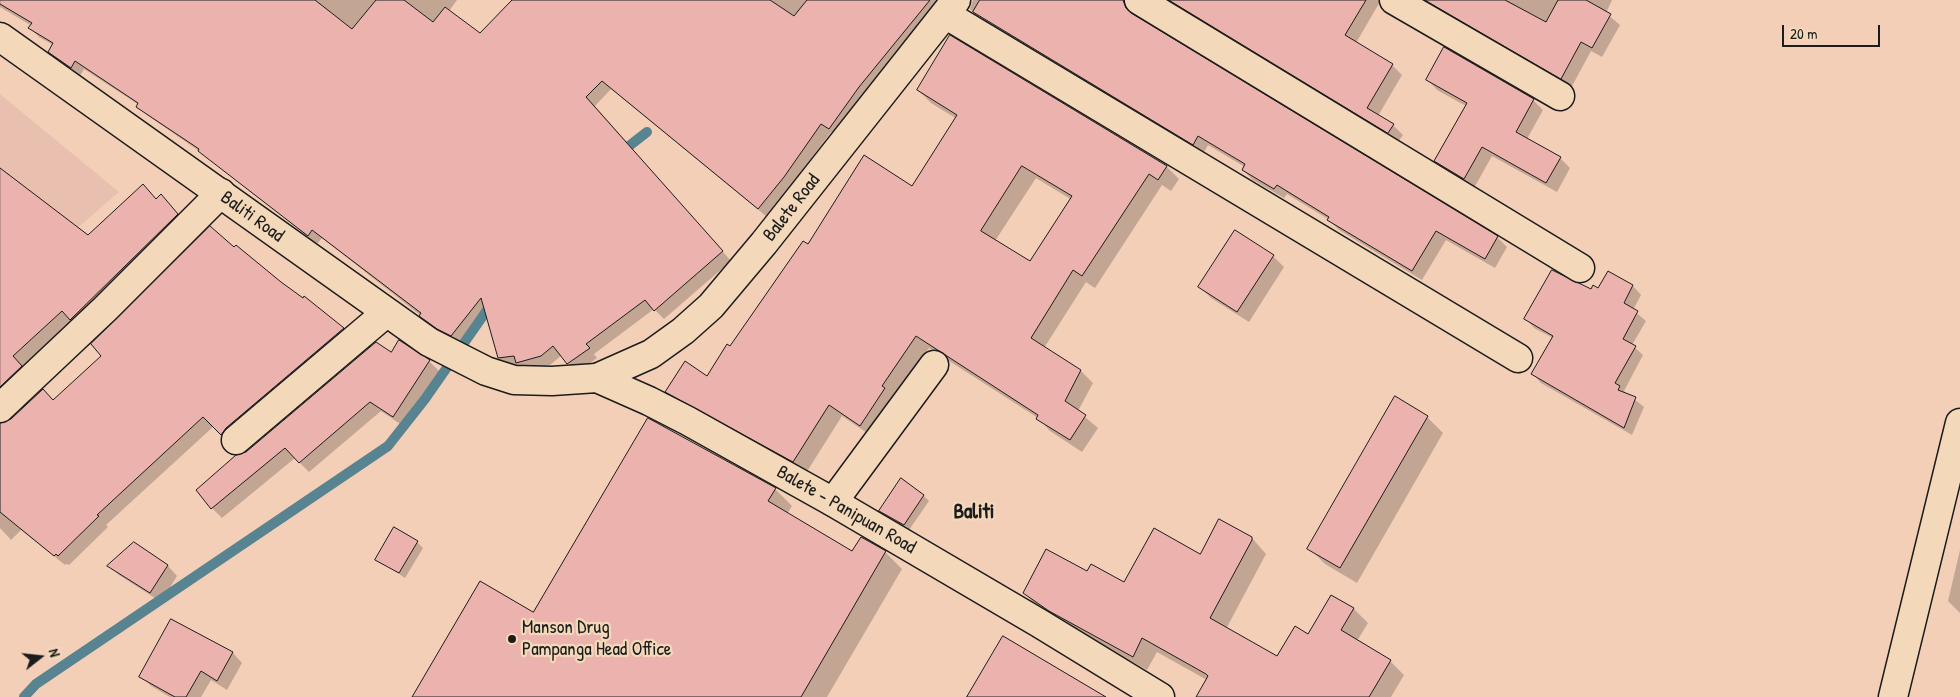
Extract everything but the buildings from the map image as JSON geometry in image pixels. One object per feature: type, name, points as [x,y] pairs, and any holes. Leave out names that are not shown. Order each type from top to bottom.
[{"type":"street","points":[[1139,0],[1580,268]]},
{"type":"street","points":[[1394,0],[1560,96]]},
{"type":"street","points":[[950,7],[1518,358]]},
{"type":"street","name":"Balete Road","points":[[597,378],[651,354],[683,331],[711,306],[764,243],[950,7]]},
{"type":"street","name":"Baliti Road","points":[[0,37],[429,342],[486,371],[514,380],[552,382],[597,378]]},
{"type":"street","points":[[0,408],[105,309],[221,194]]},
{"type":"street","points":[[236,440],[386,313]]},
{"type":"street","points":[[833,502],[934,365]]},
{"type":"street","name":"Balete - Panipuan Road","points":[[597,378],[688,421],[833,502],[1040,623],[1160,697]]},
{"type":"street","points":[[1893,697],[1960,424]]},
{"type":"shaded area","points":[[0,94],[119,192],[0,295]]},
{"type":"waterway","points":[[620,153],[647,132]]},
{"type":"waterway","points":[[24,697],[36,684],[388,446],[425,399],[492,303]]},
{"type":"place","name":"Manson Drug Pampanga Head Office","points":[[512,639]]},
{"type":"district","name":"Baliti","points":[[974,512]]}]
